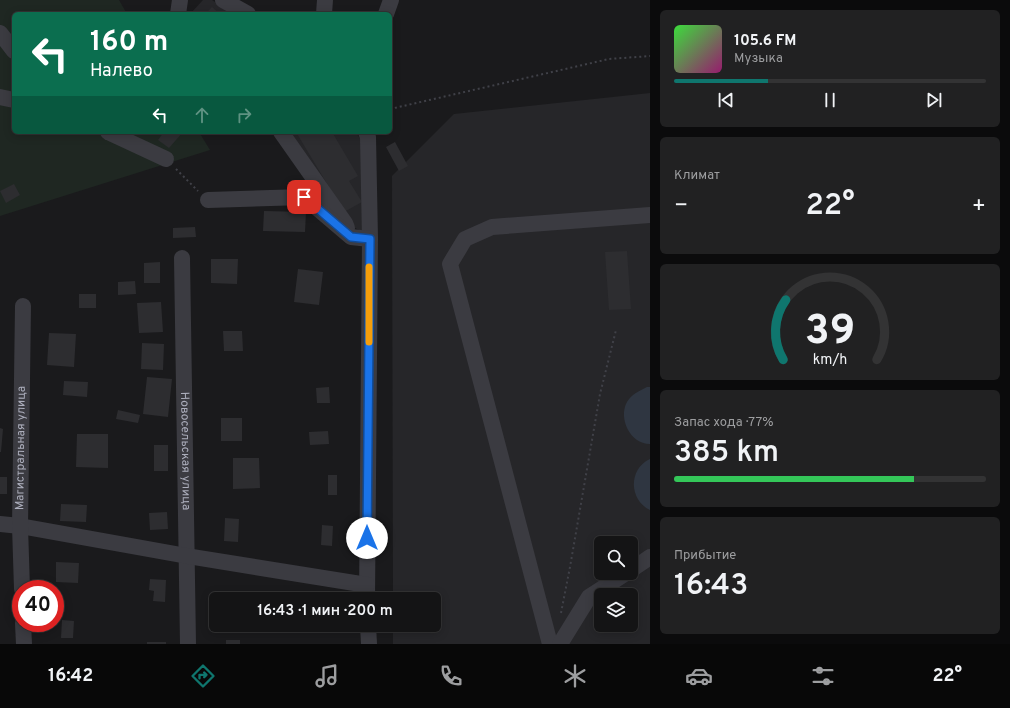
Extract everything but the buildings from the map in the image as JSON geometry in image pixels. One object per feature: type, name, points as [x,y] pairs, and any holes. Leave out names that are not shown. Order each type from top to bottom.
[{"type":"street","points":[[178,12],[180,0]]},
{"type":"street","points":[[223,0],[244,12]]},
{"type":"street","points":[[324,12],[325,0]]},
{"type":"street","points":[[387,12],[391,0]]},
{"type":"street","points":[[0,33],[12,48]]},
{"type":"street","points":[[0,97],[12,100]]},
{"type":"street","points":[[112,134],[166,159]]},
{"type":"street","points":[[282,134],[345,223],[351,237]]},
{"type":"street","points":[[0,524],[20,526],[187,556],[367,592],[370,239],[367,134]]},
{"type":"street","points":[[208,200],[304,197],[351,237],[370,239]]},
{"type":"street","points":[[550,644],[450,264],[465,239],[492,227],[650,215]]},
{"type":"street","name":"Новосельская улица","points":[[182,258],[188,644]]},
{"type":"street","name":"Магистральная улица","points":[[22,580],[20,526],[23,306]]},
{"type":"street","points":[[638,565],[650,557]]},
{"type":"street","points":[[560,644],[590,597],[616,580]]},
{"type":"street","points":[[23,632],[24,644]]},
{"type":"street","points":[[368,632],[369,644]]},
{"type":"path","points":[[392,109],[609,59],[650,56]]},
{"type":"path","points":[[166,159],[208,200]]},
{"type":"path","points":[[561,613],[600,394],[616,330]]},
{"type":"shaded area","points":[[0,0],[119,0],[126,12],[12,12],[12,134],[200,134],[210,150],[0,216]]},
{"type":"shaded area","points":[[203,0],[212,0],[230,12],[192,12]]},
{"type":"shaded area","points":[[650,93],[650,644],[393,644],[393,632],[441,632],[441,592],[393,592],[392,176],[454,114]]},
{"type":"shaded area","points":[[275,134],[357,134],[364,143],[363,232],[345,223]]},
{"type":"shaded area","points":[[647,387],[650,387],[650,444],[637,440],[632,435],[625,422],[624,415],[629,399]]},
{"type":"shaded area","points":[[650,459],[650,510],[638,499],[634,484],[638,470]]},
{"type":"slow traffic","points":[[369,267],[369,342]]},
{"type":"route","points":[[304,197],[351,237],[370,239],[367,538]]}]
